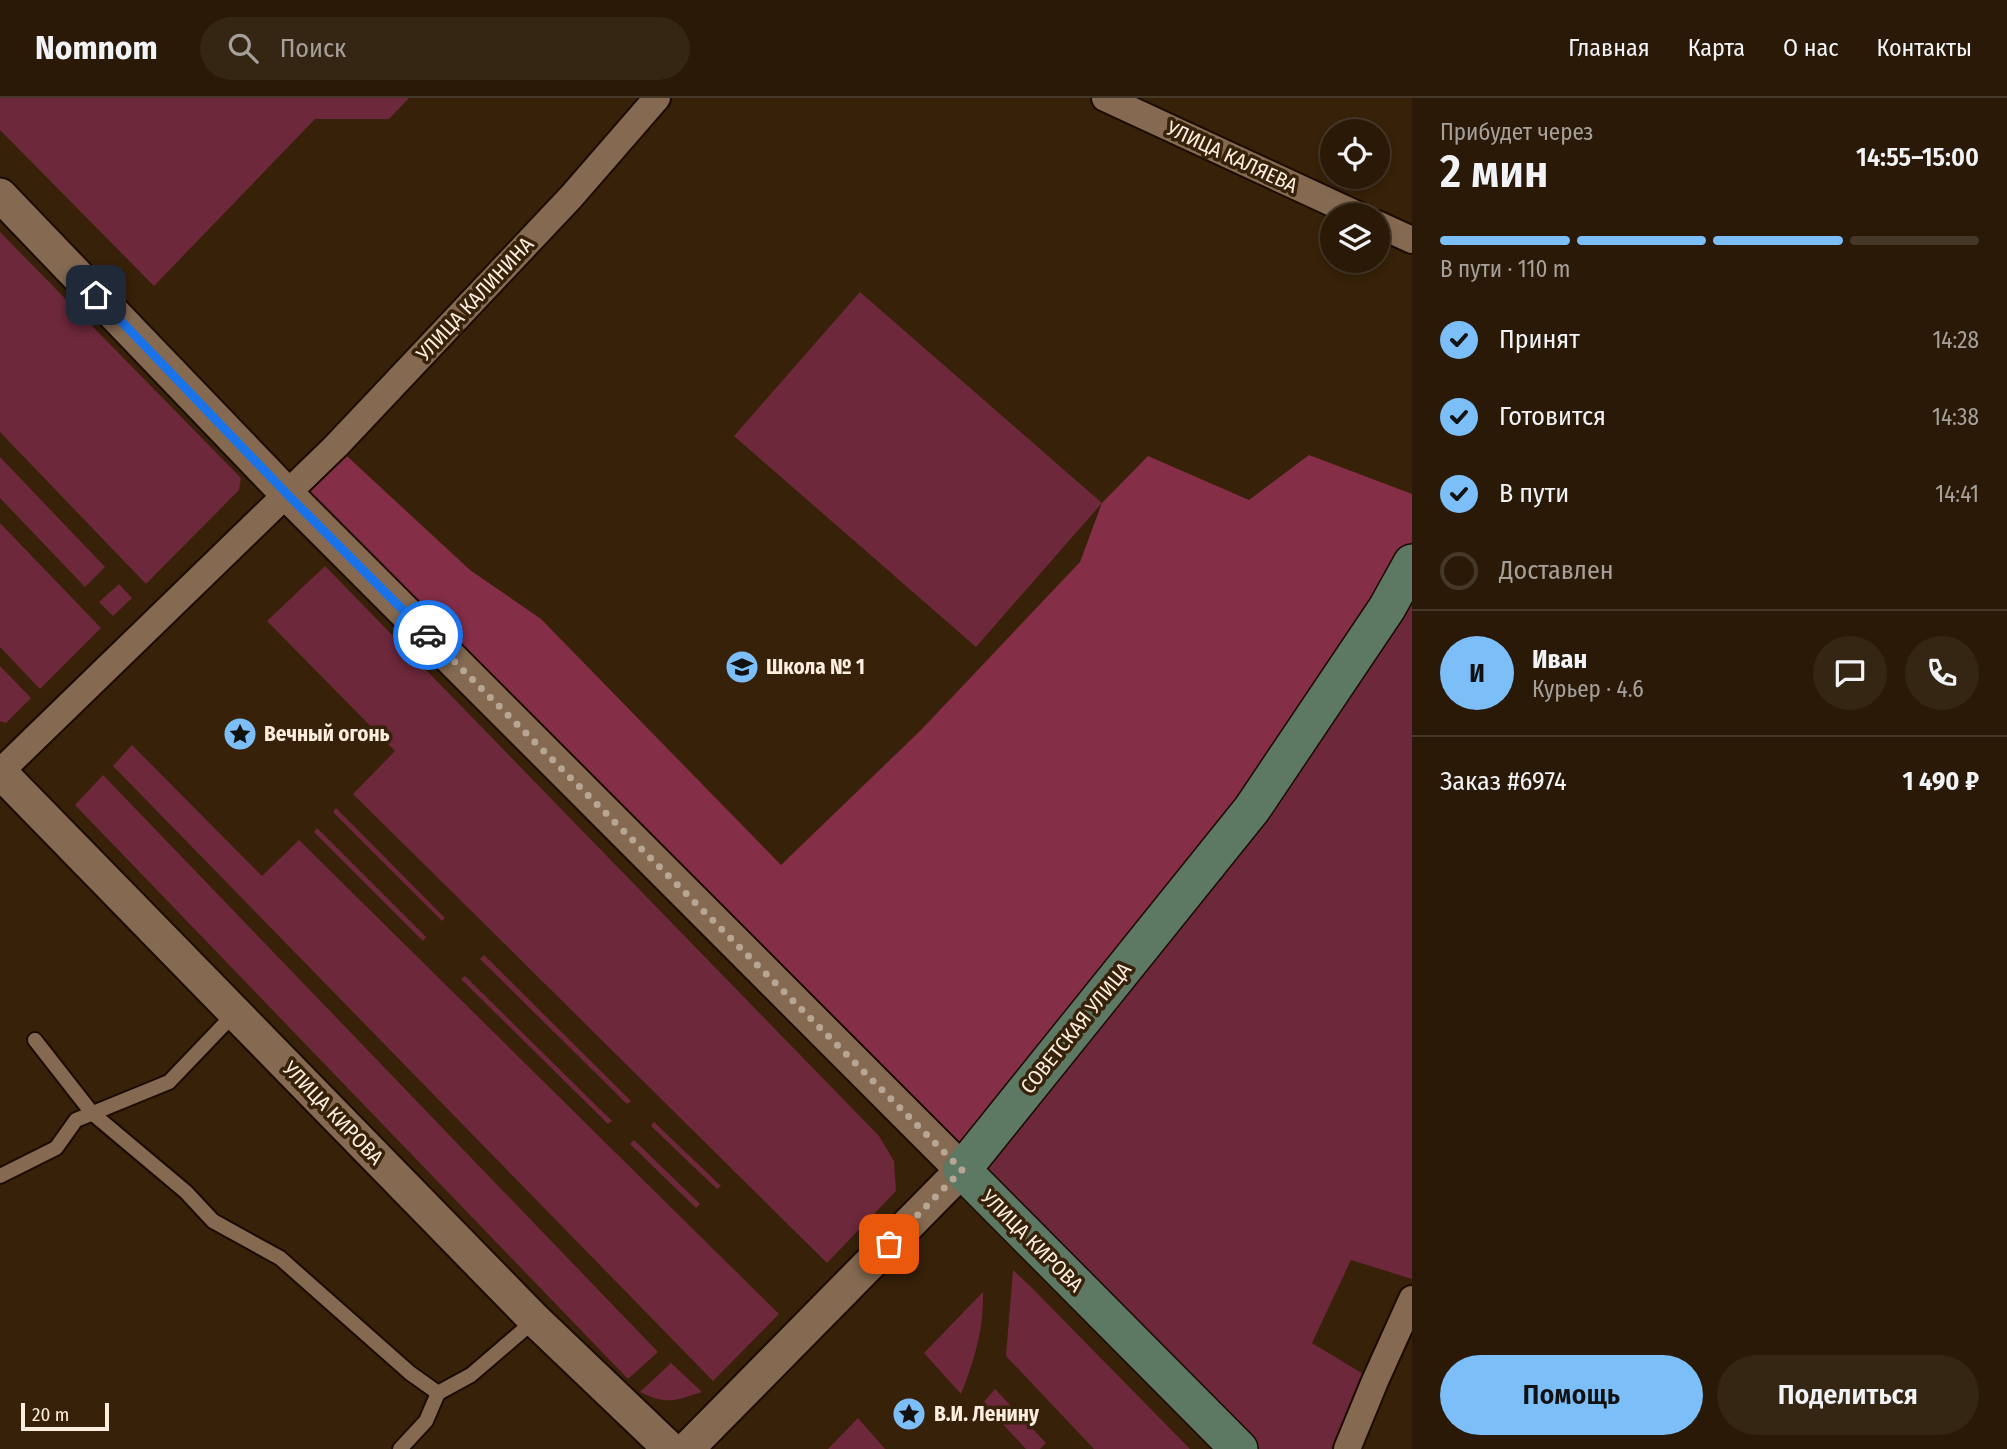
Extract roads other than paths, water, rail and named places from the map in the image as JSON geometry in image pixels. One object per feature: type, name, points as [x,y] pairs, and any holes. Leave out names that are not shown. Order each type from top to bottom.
[{"type":"main road","name":"СОВЕТСКАЯ УЛИЦА","points":[[962,1170],[1252,809],[1387,608],[1412,563]]},
{"type":"main road","name":"УЛИЦА КИРОВА","points":[[962,1170],[1239,1449]]},
{"type":"street","name":"УЛИЦА КАЛИНИНА","points":[[0,772],[336,446],[571,197],[657,98]]},
{"type":"street","name":"УЛИЦА КАЛЯЕВА","points":[[1105,98],[1332,203]]},
{"type":"street","name":"УЛИЦА КИРОВА","points":[[0,195],[288,495],[962,1170]]},
{"type":"street","points":[[1390,230],[1412,240]]},
{"type":"street","name":"УЛИЦА КИРОВА","points":[[0,772],[535,1320],[670,1449]]},
{"type":"street","name":"СОВЕТСКАЯ УЛИЦА","points":[[687,1449],[962,1170]]},
{"type":"street","points":[[1348,1449],[1412,1299]]},
{"type":"lane","points":[[0,1176],[56,1148],[76,1120],[169,1082],[235,1013]]},
{"type":"lane","points":[[35,1040],[92,1113],[186,1192],[214,1221],[280,1258],[410,1373],[438,1393]]},
{"type":"lane","points":[[400,1449],[426,1421],[438,1393],[471,1376],[535,1320]]},
{"type":"place","name":"Школа № 1","points":[[742,667]]},
{"type":"place","name":"Вечный огонь","points":[[240,734]]},
{"type":"place","name":"В.И. Ленину","points":[[909,1414]]}]
